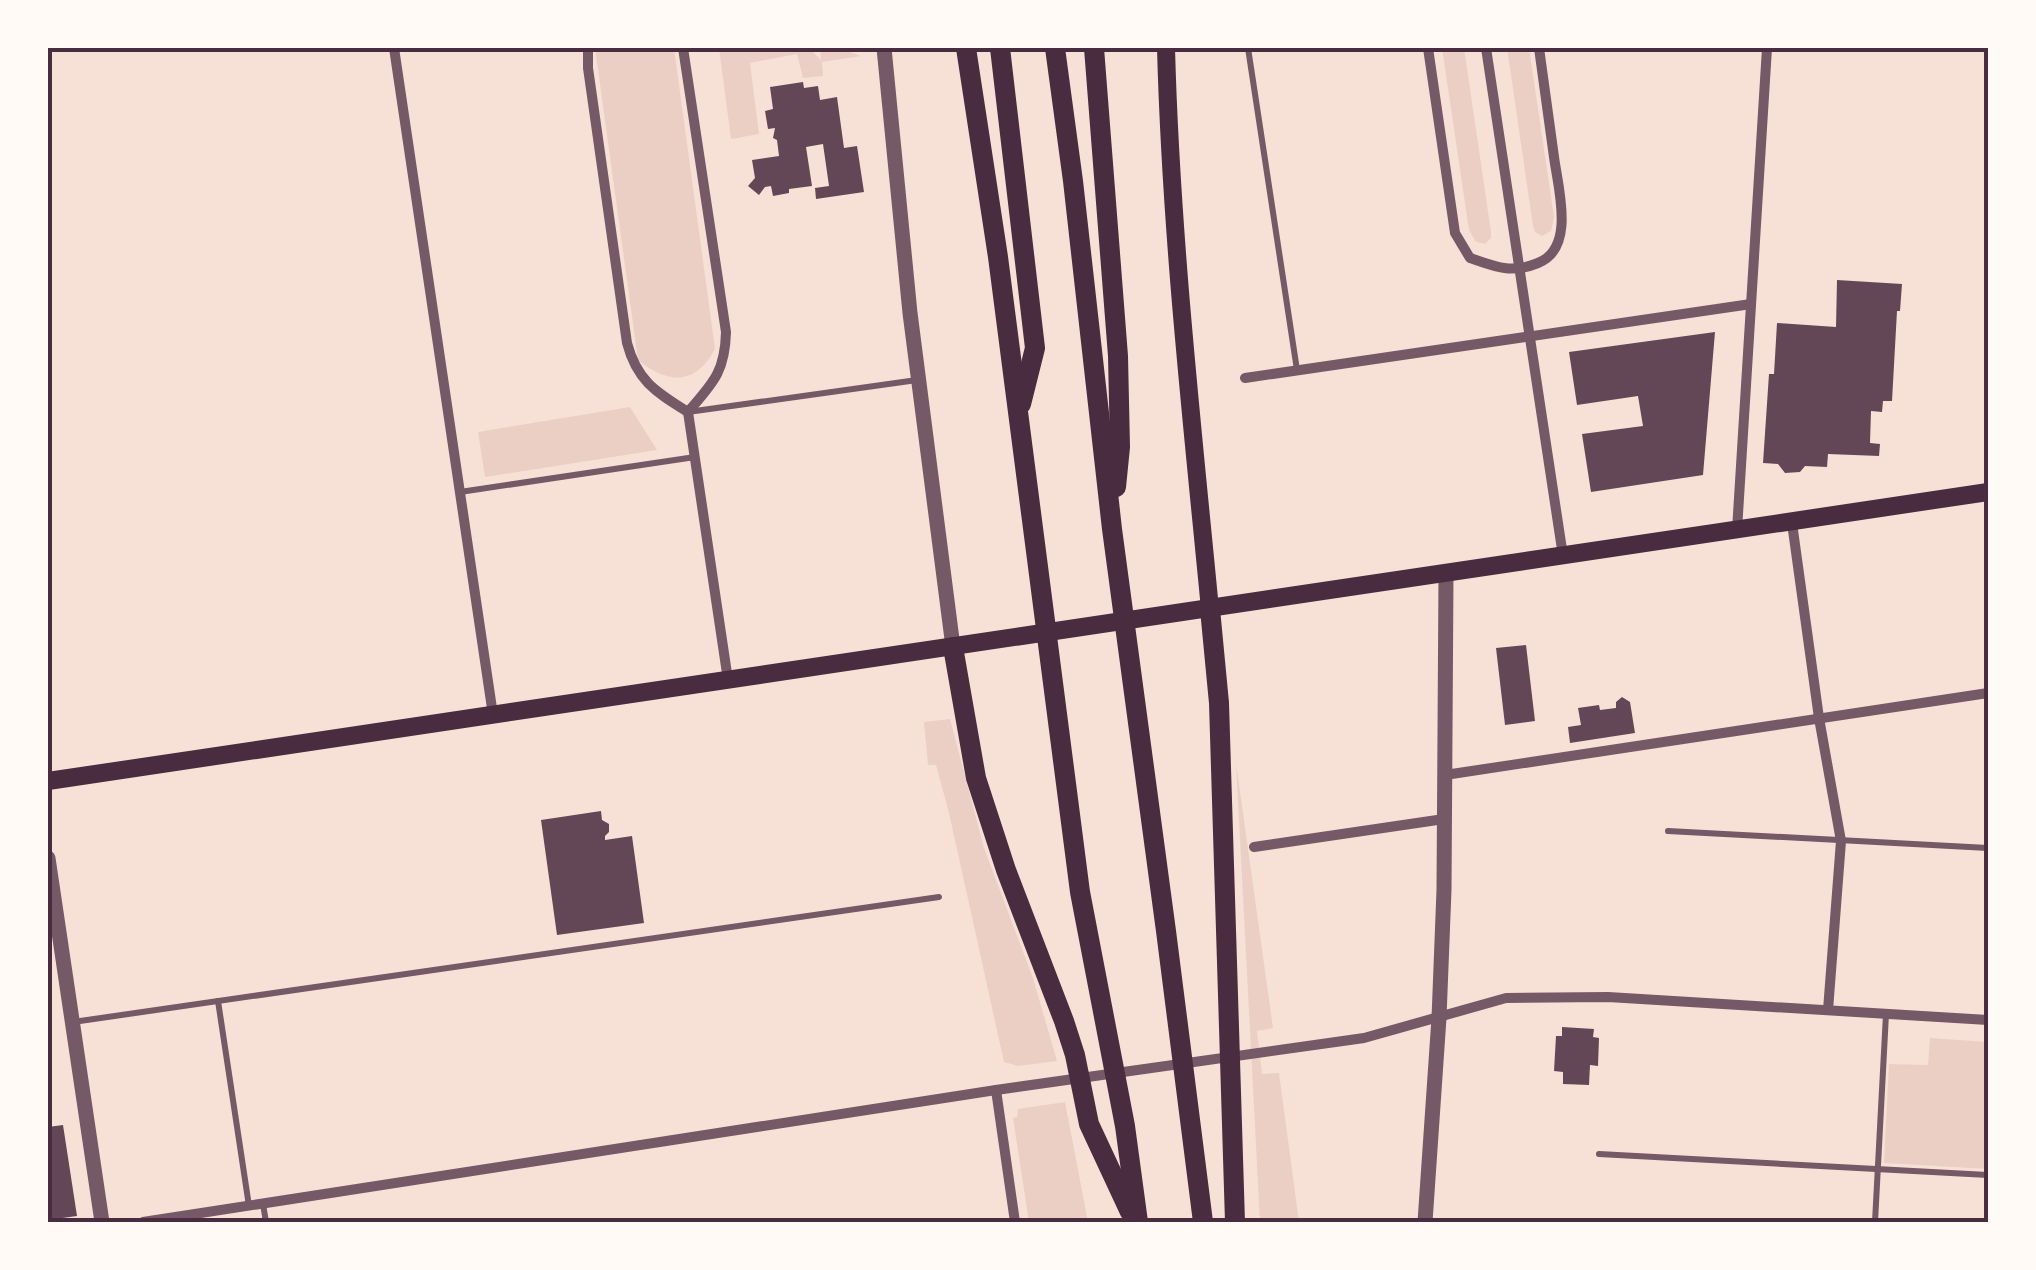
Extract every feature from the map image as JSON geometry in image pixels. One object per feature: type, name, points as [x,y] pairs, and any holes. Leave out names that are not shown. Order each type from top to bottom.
[{"type":"highway","points":[[966,48],[998,258],[1080,892],[1125,1126],[1137,1222]]},
{"type":"highway","points":[[1000,48],[1035,348],[1018,416]]},
{"type":"highway","points":[[1055,48],[1112,529],[1202,1222]]},
{"type":"highway","points":[[1094,48],[1118,374],[1120,448],[1112,529]]},
{"type":"highway","points":[[1210,609],[1219,703],[1235,1222]]},
{"type":"highway","points":[[953,647],[976,778],[1006,870],[1064,1021],[1089,1124],[1137,1222]]},
{"type":"main road","points":[[1166,48],[1179,274],[1210,609]]},
{"type":"main road","points":[[48,781],[1988,492]]},
{"type":"street","points":[[394,48],[493,715]]},
{"type":"street","points":[[588,48],[631,360],[640,377],[656,392],[688,412]]},
{"type":"street","points":[[683,48],[726,332],[722,367],[688,412],[728,680]]},
{"type":"street","points":[[884,48],[918,380],[953,647]]},
{"type":"street","points":[[1428,48],[1455,232],[1470,258],[1520,270],[1548,260],[1560,240],[1561,210],[1539,48]]},
{"type":"street","points":[[1486,48],[1563,557]]},
{"type":"street","points":[[1736,532],[1767,48]]},
{"type":"street","points":[[1245,378],[1750,304]]},
{"type":"street","points":[[1792,523],[1819,718],[1841,841],[1828,1010]]},
{"type":"street","points":[[1425,1222],[1439,1018],[1446,574]]},
{"type":"street","points":[[1445,775],[1988,693]]},
{"type":"street","points":[[1254,847],[1444,819]]},
{"type":"street","points":[[48,858],[102,1222]]},
{"type":"street","points":[[143,1222],[996,1090],[1364,1038],[1506,998],[1572,996],[1988,1020]]},
{"type":"street","points":[[996,1090],[1016,1222]]},
{"type":"lane","points":[[1248,48],[1297,370]]},
{"type":"lane","points":[[688,412],[918,380]]},
{"type":"lane","points":[[460,492],[695,458]]},
{"type":"lane","points":[[1668,832],[1988,848]]},
{"type":"lane","points":[[72,1022],[939,897]]},
{"type":"lane","points":[[218,1001],[249,1206]]},
{"type":"lane","points":[[1875,1222],[1886,1014]]},
{"type":"lane","points":[[1598,1154],[1988,1175]]},
{"type":"lane","points":[[263,1204],[266,1222]]},
{"type":"shaded area","points":[[595,48],[674,48],[715,349],[699,370],[690,375],[670,377],[638,360]]},
{"type":"shaded area","points":[[719,48],[815,48],[813,52],[821,60],[820,48],[837,48],[861,56],[822,62],[823,76],[803,78],[797,54],[750,63],[759,134],[731,139]]},
{"type":"shaded area","points":[[1442,48],[1464,48],[1491,232],[1485,244],[1476,242],[1469,230]]},
{"type":"shaded area","points":[[1507,48],[1529,48],[1554,217],[1551,231],[1542,236],[1533,226]]},
{"type":"shaded area","points":[[630,407],[657,450],[485,477],[478,432]]},
{"type":"shaded area","points":[[950,719],[984,848],[1033,978],[1057,1061],[1018,1066],[1004,1062],[949,813],[936,765],[928,765],[924,722]]},
{"type":"shaded area","points":[[1236,763],[1273,1028],[1257,1031],[1262,1074],[1279,1073],[1299,1222],[1260,1222]]},
{"type":"shaded area","points":[[1930,1038],[1988,1042],[1988,1169],[1884,1163],[1889,1064],[1928,1065]]},
{"type":"shaded area","points":[[1065,1102],[1088,1222],[1029,1222],[1013,1118],[1017,1117],[1018,1109]]},
{"type":"building","points":[[803,82],[804,88],[818,86],[820,100],[837,97],[844,148],[857,146],[864,192],[816,199],[815,188],[829,186],[823,144],[806,147],[812,186],[773,196],[771,186],[759,195],[748,186],[755,178],[752,160],[779,156],[777,140],[773,138],[775,128],[768,129],[765,111],[773,109],[770,87]]},
{"type":"building","points":[[1837,280],[1902,284],[1892,401],[1883,401],[1882,412],[1871,411],[1870,443],[1880,444],[1879,456],[1828,454],[1827,467],[1805,466],[1800,472],[1785,473],[1778,464],[1763,463],[1777,323],[1836,327]]},
{"type":"building","points":[[1715,332],[1703,475],[1591,492],[1582,434],[1643,426],[1638,396],[1577,405],[1569,352]]},
{"type":"building","points":[[1526,645],[1535,721],[1505,725],[1496,648]]},
{"type":"building","points":[[1622,697],[1630,702],[1635,733],[1570,743],[1568,727],[1581,725],[1578,708],[1616,708]]},
{"type":"building","points":[[601,811],[602,820],[609,824],[605,840],[632,836],[644,923],[557,935],[541,820]]},
{"type":"building","points":[[1562,1027],[1594,1029],[1593,1037],[1599,1038],[1598,1066],[1590,1065],[1589,1085],[1563,1084],[1563,1072],[1554,1071],[1556,1036],[1562,1036]]},
{"type":"building","points":[[63,1125],[77,1216],[48,1220],[48,1127]]}]
